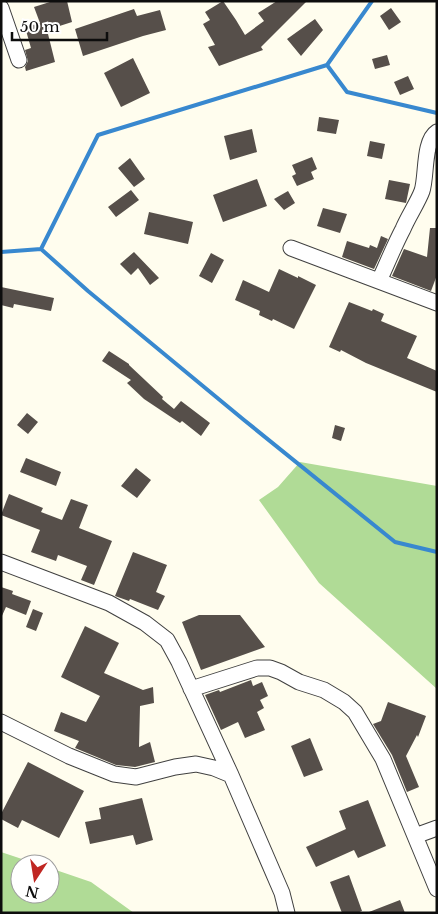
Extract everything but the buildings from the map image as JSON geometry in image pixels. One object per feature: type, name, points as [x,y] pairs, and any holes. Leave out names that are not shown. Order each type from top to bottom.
[{"type":"street","points":[[1,8],[19,60]]},
{"type":"street","points":[[379,282],[401,231],[422,191],[428,149],[432,137],[437,132]]},
{"type":"street","points":[[291,248],[437,303]]},
{"type":"street","points":[[1,562],[109,603],[145,623],[167,640],[231,775],[282,893],[287,913]]},
{"type":"street","points":[[191,689],[257,668],[270,668],[299,682],[324,690],[344,702],[355,712],[383,758],[437,889]]},
{"type":"street","points":[[1,722],[69,756],[114,774],[136,777],[175,767],[196,764],[214,768],[231,775]]},
{"type":"street","points":[[415,836],[437,828]]},
{"type":"green space","points":[[300,462],[437,486],[437,689],[319,583],[259,500],[278,487]]},
{"type":"green space","points":[[1,852],[10,855],[10,904],[60,904],[60,871],[91,882],[134,913],[1,913]]},
{"type":"waterway","points":[[1,252],[41,249],[98,135],[327,65],[372,1]]},
{"type":"waterway","points":[[327,65],[347,92],[437,113]]},
{"type":"waterway","points":[[41,249],[88,291],[395,542],[437,552]]}]
